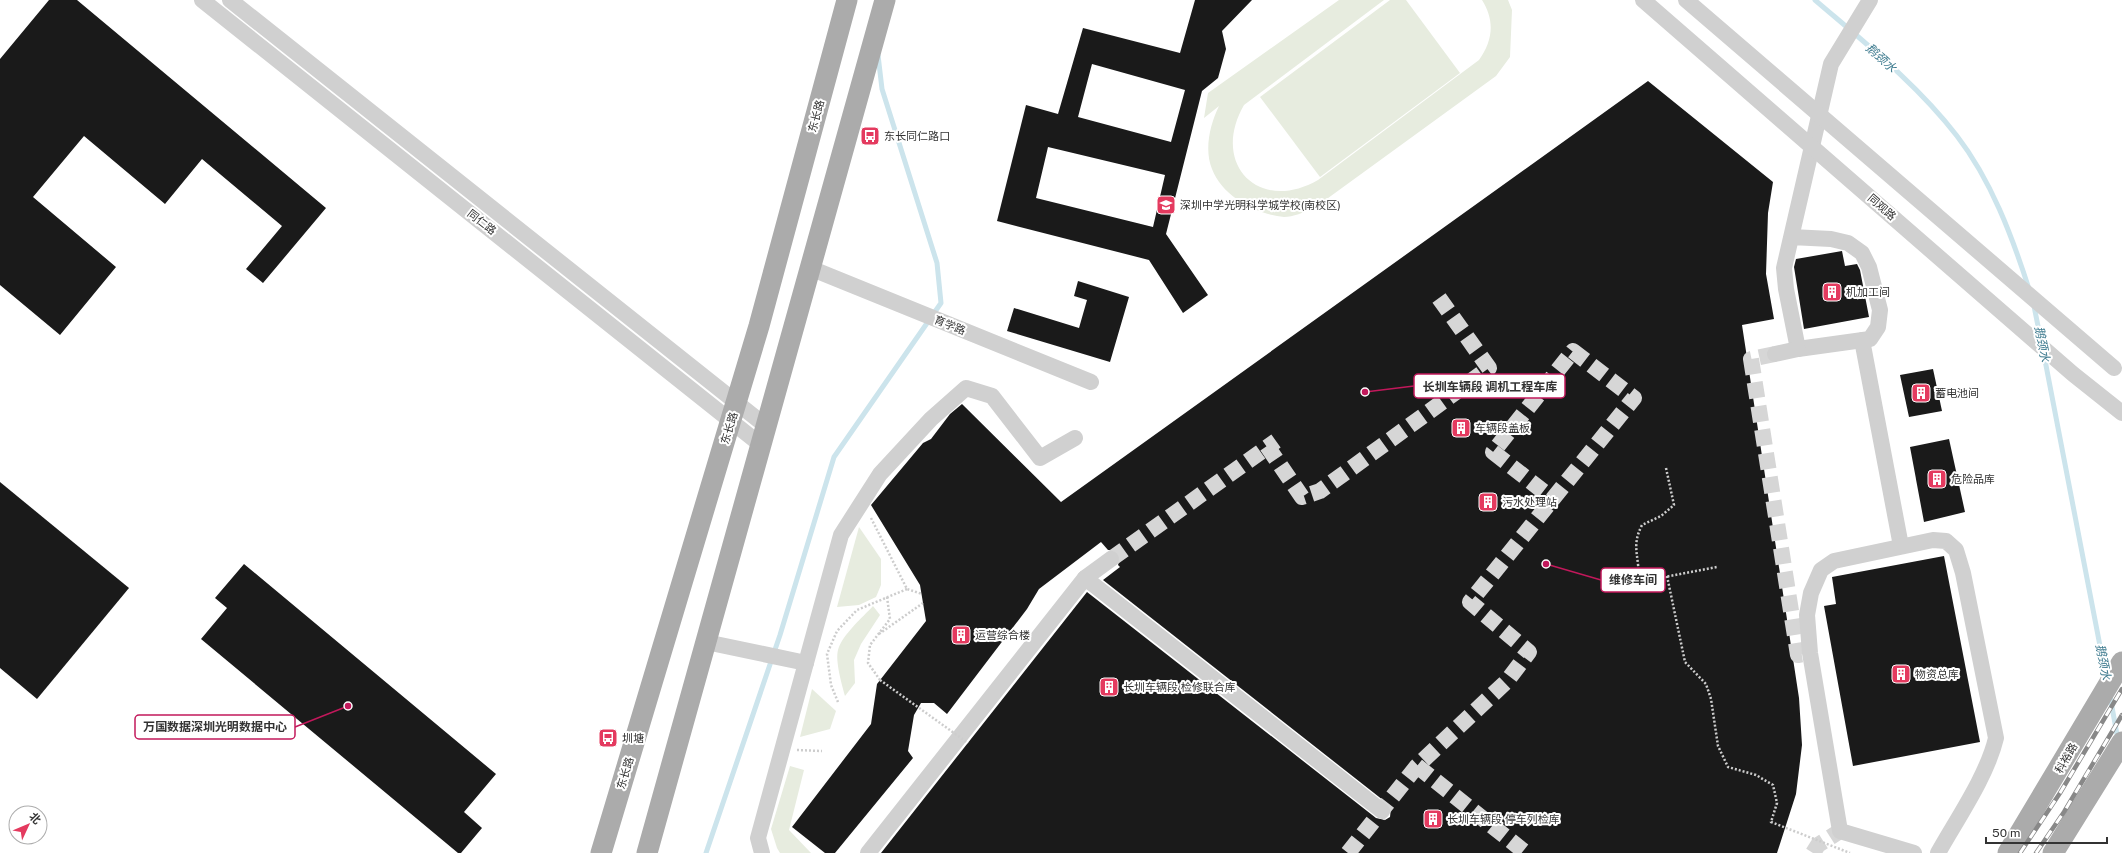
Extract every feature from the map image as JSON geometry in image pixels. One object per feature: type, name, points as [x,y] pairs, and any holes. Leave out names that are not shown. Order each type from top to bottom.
[{"type":"main road","name":"东长路","points":[[601,853],[759,326],[847,0]]},
{"type":"main road","points":[[647,853],[885,0]]},
{"type":"main road","name":"科裕路","points":[[2008,853],[2122,662]]},
{"type":"main road","points":[[2053,853],[2122,742]]},
{"type":"street","name":"同仁路","points":[[202,0],[606,321],[763,436]]},
{"type":"street","name":"同仁路","points":[[230,0],[612,304],[733,413]]},
{"type":"street","name":"同观路","points":[[1642,0],[2073,374],[2122,413]]},
{"type":"street","points":[[1686,0],[2118,372]]},
{"type":"street","points":[[1798,349],[1784,268],[1831,64],[1870,0]]},
{"type":"street","points":[[1775,354],[1798,349],[1870,339],[1878,327],[1880,310],[1869,267],[1862,253],[1848,243],[1831,238],[1791,237]]},
{"type":"street","name":"育学路","points":[[810,268],[1091,382]]},
{"type":"street","points":[[1862,340],[1902,546]]},
{"type":"street","points":[[762,853],[758,838],[841,535],[880,474],[931,419],[966,388],[992,396],[1040,458],[1075,438]]},
{"type":"street","points":[[1914,853],[1840,831],[1810,653],[1807,615],[1811,592],[1821,570],[1834,561],[1933,540],[1946,541],[1956,550],[1963,573],[1996,738],[1993,752],[1982,775],[1938,853]]},
{"type":"street","points":[[868,853],[1085,578],[1111,559]]},
{"type":"street","points":[[1085,578],[1382,811]]},
{"type":"street","points":[[706,642],[806,663]]},
{"type":"path","points":[[1666,468],[1674,505],[1662,516],[1642,525],[1636,536],[1635,551],[1640,568],[1638,582],[1717,567]]},
{"type":"path","points":[[869,514],[907,589]]},
{"type":"path","points":[[1667,576],[1685,662],[1706,684],[1711,699],[1718,746],[1728,767],[1756,775],[1773,785],[1777,803],[1771,822],[1850,853]]},
{"type":"path","points":[[838,702],[831,685],[827,654],[837,631],[857,610],[907,589],[922,594]]},
{"type":"path","points":[[887,597],[890,618],[870,645],[868,663],[880,680],[968,743]]},
{"type":"path","points":[[876,636],[923,603]]},
{"type":"path","points":[[782,750],[822,751]]},
{"type":"shaded area","points":[[1339,0],[1384,0],[1244,105],[1235,127],[1233,146],[1237,164],[1246,177],[1260,187],[1277,191],[1296,189],[1318,180],[1479,60],[1484,53],[1490,38],[1491,30],[1489,15],[1482,0],[1508,0],[1512,10],[1510,57],[1496,76],[1313,209],[1287,217],[1262,212],[1232,196],[1217,179],[1212,169],[1208,154],[1208,145],[1213,121],[1219,106],[1204,118],[1208,93]]},
{"type":"shaded area","points":[[1390,0],[1406,0],[1460,73],[1320,177],[1260,97]]},
{"type":"shaded area","points":[[859,527],[881,559],[881,585],[876,597],[859,605],[837,607]]},
{"type":"shaded area","points":[[873,606],[880,615],[861,644],[854,660],[855,683],[845,696],[838,666],[838,650],[848,632]]},
{"type":"shaded area","points":[[812,689],[836,711],[830,729],[800,737]]},
{"type":"shaded area","points":[[790,766],[804,770],[789,830],[811,853],[780,853],[771,829]]},
{"type":"building","points":[[49,0],[77,0],[326,208],[263,283],[246,269],[282,226],[202,159],[165,204],[84,136],[33,197],[116,267],[60,335],[0,285],[0,59]]},
{"type":"building","points":[[1195,0],[1252,0],[1222,31],[1226,49],[1218,78],[1202,91],[1166,234],[1208,295],[1183,313],[1149,260],[997,221],[1026,105],[1058,114],[1083,28],[1180,53]],"holes":[[[1092,64],[1185,90],[1171,142],[1078,117]],[[1048,147],[1165,175],[1153,227],[1036,198]]]},
{"type":"building","name":"车辆段盖板","points":[[1648,81],[1773,182],[1768,213],[1766,274],[1774,319],[1742,325],[1799,698],[1802,745],[1796,794],[1777,853],[881,853],[1087,592],[1376,818],[1385,820],[1390,817],[1391,808],[1388,804],[1103,580],[1120,567],[1118,565],[1120,558],[1118,553],[1114,550],[1108,550],[1101,542],[1039,589],[1027,609],[947,714],[934,703],[921,703],[914,715],[908,751],[913,758],[835,853],[825,853],[792,827],[871,724],[877,684],[926,621],[920,585],[871,505],[923,443],[931,439],[950,414],[962,404],[1061,502]]},
{"type":"building","name":"机加工间","points":[[1842,251],[1845,266],[1857,264],[1860,270],[1869,317],[1804,329],[1794,267],[1796,259]]},
{"type":"building","points":[[1078,281],[1129,297],[1110,362],[1007,331],[1014,308],[1079,328],[1087,300],[1074,296]]},
{"type":"building","name":"蓄电池间","points":[[1933,369],[1942,411],[1909,417],[1900,375]]},
{"type":"building","name":"危险品库","points":[[1949,439],[1965,512],[1924,522],[1910,447]]},
{"type":"building","points":[[0,482],[129,588],[37,699],[0,668]]},
{"type":"building","name":"物资总库","points":[[1944,556],[1980,742],[1853,766],[1824,606],[1836,604],[1832,577]]},
{"type":"building","points":[[244,564],[496,774],[464,812],[482,828],[461,853],[458,853],[201,639],[227,608],[215,598]]},
{"type":"waterway","name":"鹅颈水","points":[[1815,0],[1907,81],[1925,99],[1957,136],[1980,171],[1999,209],[2008,229],[2029,289]]},
{"type":"waterway","points":[[706,853],[780,635],[834,457],[941,303],[937,263],[882,89],[878,55]]},
{"type":"waterway","name":"鹅颈水","points":[[2034,306],[2041,341]]},
{"type":"waterway","name":"鹅颈水","points":[[2044,355],[2106,677]]},
{"type":"waterway","name":"鹅颈水","points":[[2110,696],[2118,740]]},
{"type":"tunnel","points":[[1267,446],[1302,497],[1320,491],[1489,368],[1439,298]]},
{"type":"tunnel","points":[[1348,853],[1417,766],[1507,681],[1529,652],[1470,602],[1634,398],[1573,351],[1493,452],[1553,499]]},
{"type":"tunnel","points":[[1775,354],[1751,359],[1798,655],[1810,653]]},
{"type":"tunnel","points":[[1111,559],[1276,441]]},
{"type":"tunnel","points":[[1417,766],[1526,853]]},
{"type":"tunnel","points":[[1813,853],[1818,845],[1840,831]]},
{"type":"railway","points":[[2020,853],[2060,793],[2122,689]]},
{"type":"railway","points":[[2036,853],[2064,812],[2122,715]]},
{"type":"place","name":"东长同仁路口","points":[[870,136]]},
{"type":"place","name":"深圳中学光明科学城学校(南校区)","points":[[1166,205]]},
{"type":"place","name":"机加工间","points":[[1832,292]]},
{"type":"place","name":"长圳车辆段 调机工程车库","points":[[1365,392]]},
{"type":"place","name":"蓄电池间","points":[[1921,393]]},
{"type":"place","name":"车辆段盖板","points":[[1461,428]]},
{"type":"place","name":"危险品库","points":[[1937,479]]},
{"type":"place","name":"污水处理站","points":[[1488,502]]},
{"type":"place","name":"维修车间","points":[[1546,564]]},
{"type":"place","name":"运营综合楼","points":[[961,635]]},
{"type":"place","name":"物资总库","points":[[1901,674]]},
{"type":"place","name":"长圳车辆段 检修联合库","points":[[1109,687]]},
{"type":"place","name":"万国数据深圳光明数据中心","points":[[348,706]]},
{"type":"place","name":"圳塘","points":[[608,738]]},
{"type":"place","name":"长圳车辆段 停车列检库","points":[[1433,819]]}]
